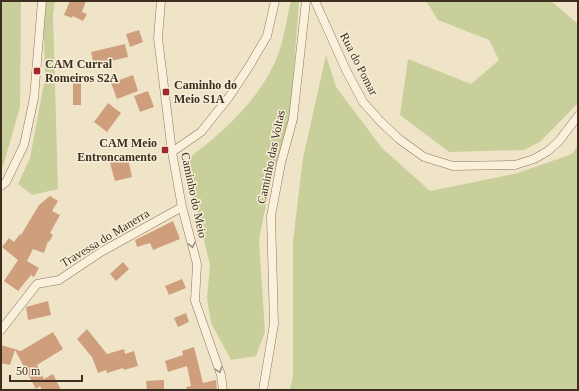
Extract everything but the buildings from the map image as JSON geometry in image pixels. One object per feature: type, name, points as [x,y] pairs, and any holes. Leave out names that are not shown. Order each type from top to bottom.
[{"type":"street","points":[[1,186],[6,182],[24,145],[34,98],[42,1]]},
{"type":"street","name":"Caminho do Meio","points":[[162,1],[158,38],[172,152],[182,207],[197,264],[195,301],[220,375],[223,390]]},
{"type":"street","points":[[172,152],[201,132],[238,84],[267,36],[275,1]]},
{"type":"street","name":"Caminho das Voltas","points":[[263,390],[274,324],[271,216],[280,163],[293,119],[306,1]]},
{"type":"street","name":"Rua do Pomar","points":[[315,1],[346,70],[363,102],[399,139],[424,157],[438,163],[453,166],[515,165],[548,151],[559,141],[578,116]]},
{"type":"street","name":"Travessa do Manerra","points":[[1,330],[37,284],[59,280],[101,252],[182,207]]},
{"type":"green space","points":[[1,1],[21,1],[20,107],[3,166],[1,168]]},
{"type":"green space","points":[[43,1],[55,1],[53,16],[58,189],[32,195],[18,184],[30,158],[45,78]]},
{"type":"green space","points":[[291,1],[299,1],[290,119],[271,180],[259,239],[265,332],[256,356],[231,360],[211,323],[207,298],[210,265],[193,194],[183,162],[213,139],[228,125],[254,97],[265,81],[281,46]]},
{"type":"green space","points":[[426,1],[551,1],[578,24],[578,103],[540,142],[524,150],[449,152],[400,115],[408,59],[471,84],[499,60],[489,40],[438,20]]},
{"type":"green space","points":[[326,55],[336,87],[382,148],[430,191],[518,173],[572,154],[578,145],[578,390],[290,390],[293,376],[293,241],[303,158]]},
{"type":"place","name":"CAM Curral Romeiros S2A","points":[[37,71]]},
{"type":"place","name":"Caminho do Meio S1A","points":[[166,92]]},
{"type":"place","name":"CAM Meio Entroncamento","points":[[165,150]]}]
